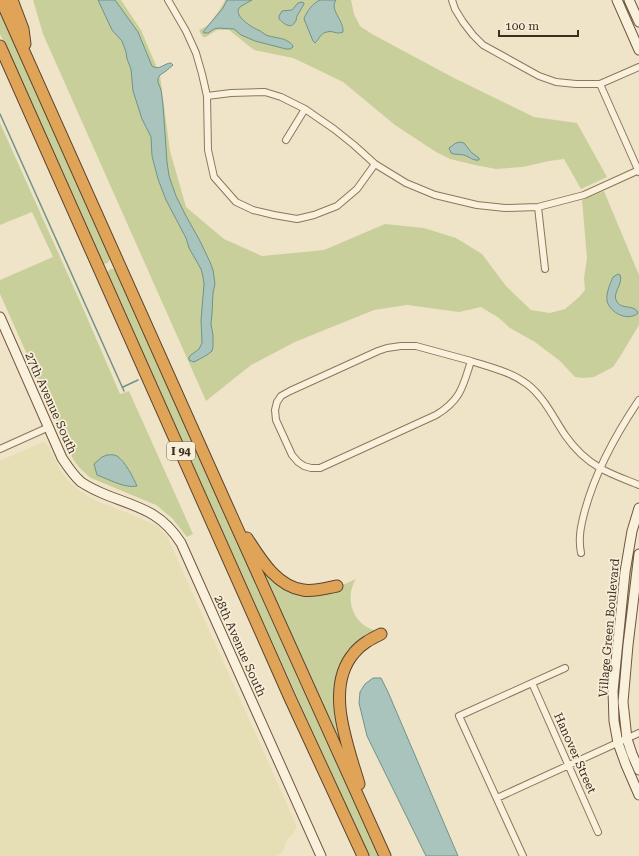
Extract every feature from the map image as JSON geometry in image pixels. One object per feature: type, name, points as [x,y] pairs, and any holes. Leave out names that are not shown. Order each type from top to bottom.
[{"type":"highway","name":"I 94","points":[[1,0],[385,856]]},
{"type":"highway","points":[[12,0],[22,29],[30,64]]},
{"type":"highway","name":"I 94","points":[[1,49],[290,698],[363,856]]},
{"type":"highway","points":[[224,499],[264,564],[284,584],[302,590],[322,589],[337,586]]},
{"type":"highway","points":[[374,831],[343,732],[339,701],[342,672],[353,653],[364,643],[381,634]]},
{"type":"street","points":[[168,0],[186,31],[196,53],[202,74],[207,96],[208,150],[214,177],[236,202],[253,210],[297,219],[314,215],[337,206],[357,189],[375,164]]},
{"type":"street","points":[[452,0],[455,9],[463,22],[483,45],[539,76],[556,82],[600,84],[639,67]]},
{"type":"street","points":[[617,0],[639,50]]},
{"type":"street","points":[[629,0],[639,22]]},
{"type":"street","points":[[207,96],[231,93],[264,92],[281,97],[305,109],[344,137],[375,164],[406,183],[435,194],[478,205],[505,208],[538,207],[584,195],[639,171],[600,84]]},
{"type":"street","points":[[286,140],[305,109]]},
{"type":"street","points":[[538,207],[545,269]]},
{"type":"street","name":"27th Avenue South","points":[[0,317],[62,458],[72,473],[92,489]]},
{"type":"street","points":[[471,361],[461,390],[454,401],[444,410],[320,468],[311,468],[298,462],[292,455],[276,420],[275,410],[277,402],[281,396],[290,391],[378,351],[401,346],[416,346],[471,361],[513,375],[527,384],[546,404],[566,436],[586,458],[600,468],[639,485]]},
{"type":"street","points":[[582,553],[580,541],[582,524],[592,488],[610,448],[639,400]]},
{"type":"street","points":[[0,449],[49,428]]},
{"type":"street","name":"28th Avenue South","points":[[92,489],[150,512],[160,518],[176,535],[181,543],[321,856]]},
{"type":"street","name":"Village Green Boulevard","points":[[639,508],[632,531],[625,572],[613,691],[614,721],[623,741],[626,765],[639,795]]},
{"type":"street","points":[[638,557],[623,702],[623,741],[632,754],[639,770]]},
{"type":"street","points":[[523,856],[460,716],[565,668]]},
{"type":"street","name":"Hanover Street","points":[[532,683],[598,832]]},
{"type":"street","points":[[497,798],[639,733]]},
{"type":"shaded area","points":[[44,442],[48,445],[61,471],[76,488],[99,502],[157,526],[168,538],[296,825],[296,829],[287,840],[283,851],[279,855],[0,856],[0,461]]},
{"type":"green space","points":[[33,0],[121,0],[141,30],[160,75],[170,151],[186,207],[224,239],[262,256],[324,250],[385,224],[424,228],[456,238],[482,254],[506,286],[531,310],[550,313],[565,309],[585,290],[584,278],[587,258],[582,200],[604,191],[639,275],[639,325],[613,367],[594,377],[583,378],[575,377],[560,361],[535,342],[510,328],[499,318],[481,307],[459,312],[407,305],[374,310],[295,342],[251,365],[206,401],[43,34]]},
{"type":"green space","points":[[225,0],[351,0],[354,14],[360,26],[372,34],[452,77],[534,117],[577,123],[607,177],[581,189],[564,159],[523,167],[496,169],[450,159],[436,152],[395,125],[343,82],[293,58],[254,50],[229,30],[217,30],[206,37],[203,37],[199,30],[210,23]]},
{"type":"green space","points":[[0,10],[109,254],[110,259],[108,263],[103,264],[100,260],[0,34]]},
{"type":"green space","points":[[0,123],[120,394],[129,391],[193,534],[187,537],[172,518],[156,505],[91,478],[72,458],[0,294],[0,280],[53,257],[32,212],[0,225]],"holes":[[[107,455],[113,455],[120,458],[131,474],[135,487],[120,484]]]},
{"type":"green space","points":[[110,269],[114,269],[119,275],[381,856],[369,856],[108,278],[107,273]]},
{"type":"green space","points":[[635,537],[619,712],[617,684],[630,555]]},
{"type":"green space","points":[[258,564],[277,583],[331,590],[356,579],[351,593],[352,607],[355,614],[364,625],[380,632],[341,667],[347,759]]},
{"type":"water","points":[[98,0],[115,0],[138,32],[152,66],[157,68],[169,63],[173,65],[158,78],[163,105],[169,176],[176,196],[210,262],[215,284],[211,324],[213,335],[212,351],[194,362],[189,360],[189,357],[199,349],[202,343],[201,320],[204,284],[201,269],[189,248],[186,238],[166,200],[158,179],[152,156],[151,137],[142,119],[133,91],[131,69],[126,52],[122,41],[112,30]]},
{"type":"water","points":[[227,0],[252,0],[239,8],[238,11],[241,18],[255,29],[266,35],[286,40],[293,47],[286,49],[255,41],[241,35],[234,29],[219,28],[208,33],[204,33],[203,32],[223,8]]},
{"type":"water","points":[[320,0],[336,0],[334,8],[343,28],[343,32],[325,33],[321,35],[315,43],[304,19],[310,8]]},
{"type":"water","points":[[302,2],[304,4],[293,24],[289,26],[279,19],[282,11],[292,10],[298,3]]},
{"type":"water","points":[[460,142],[464,143],[471,152],[479,158],[479,160],[464,155],[451,153],[449,148]]},
{"type":"water","points":[[618,274],[621,278],[616,292],[617,302],[622,306],[636,310],[638,313],[634,316],[629,317],[620,315],[612,309],[607,301],[608,292],[613,277]]},
{"type":"water","points":[[114,455],[120,458],[137,486],[133,487],[122,485],[97,475],[94,464],[102,457]]},
{"type":"water","points":[[373,678],[381,678],[388,692],[458,856],[426,856],[367,736],[359,703],[360,692],[365,684]]},
{"type":"waterway","points":[[0,114],[124,391]]},
{"type":"waterway","points":[[123,387],[138,380]]}]
